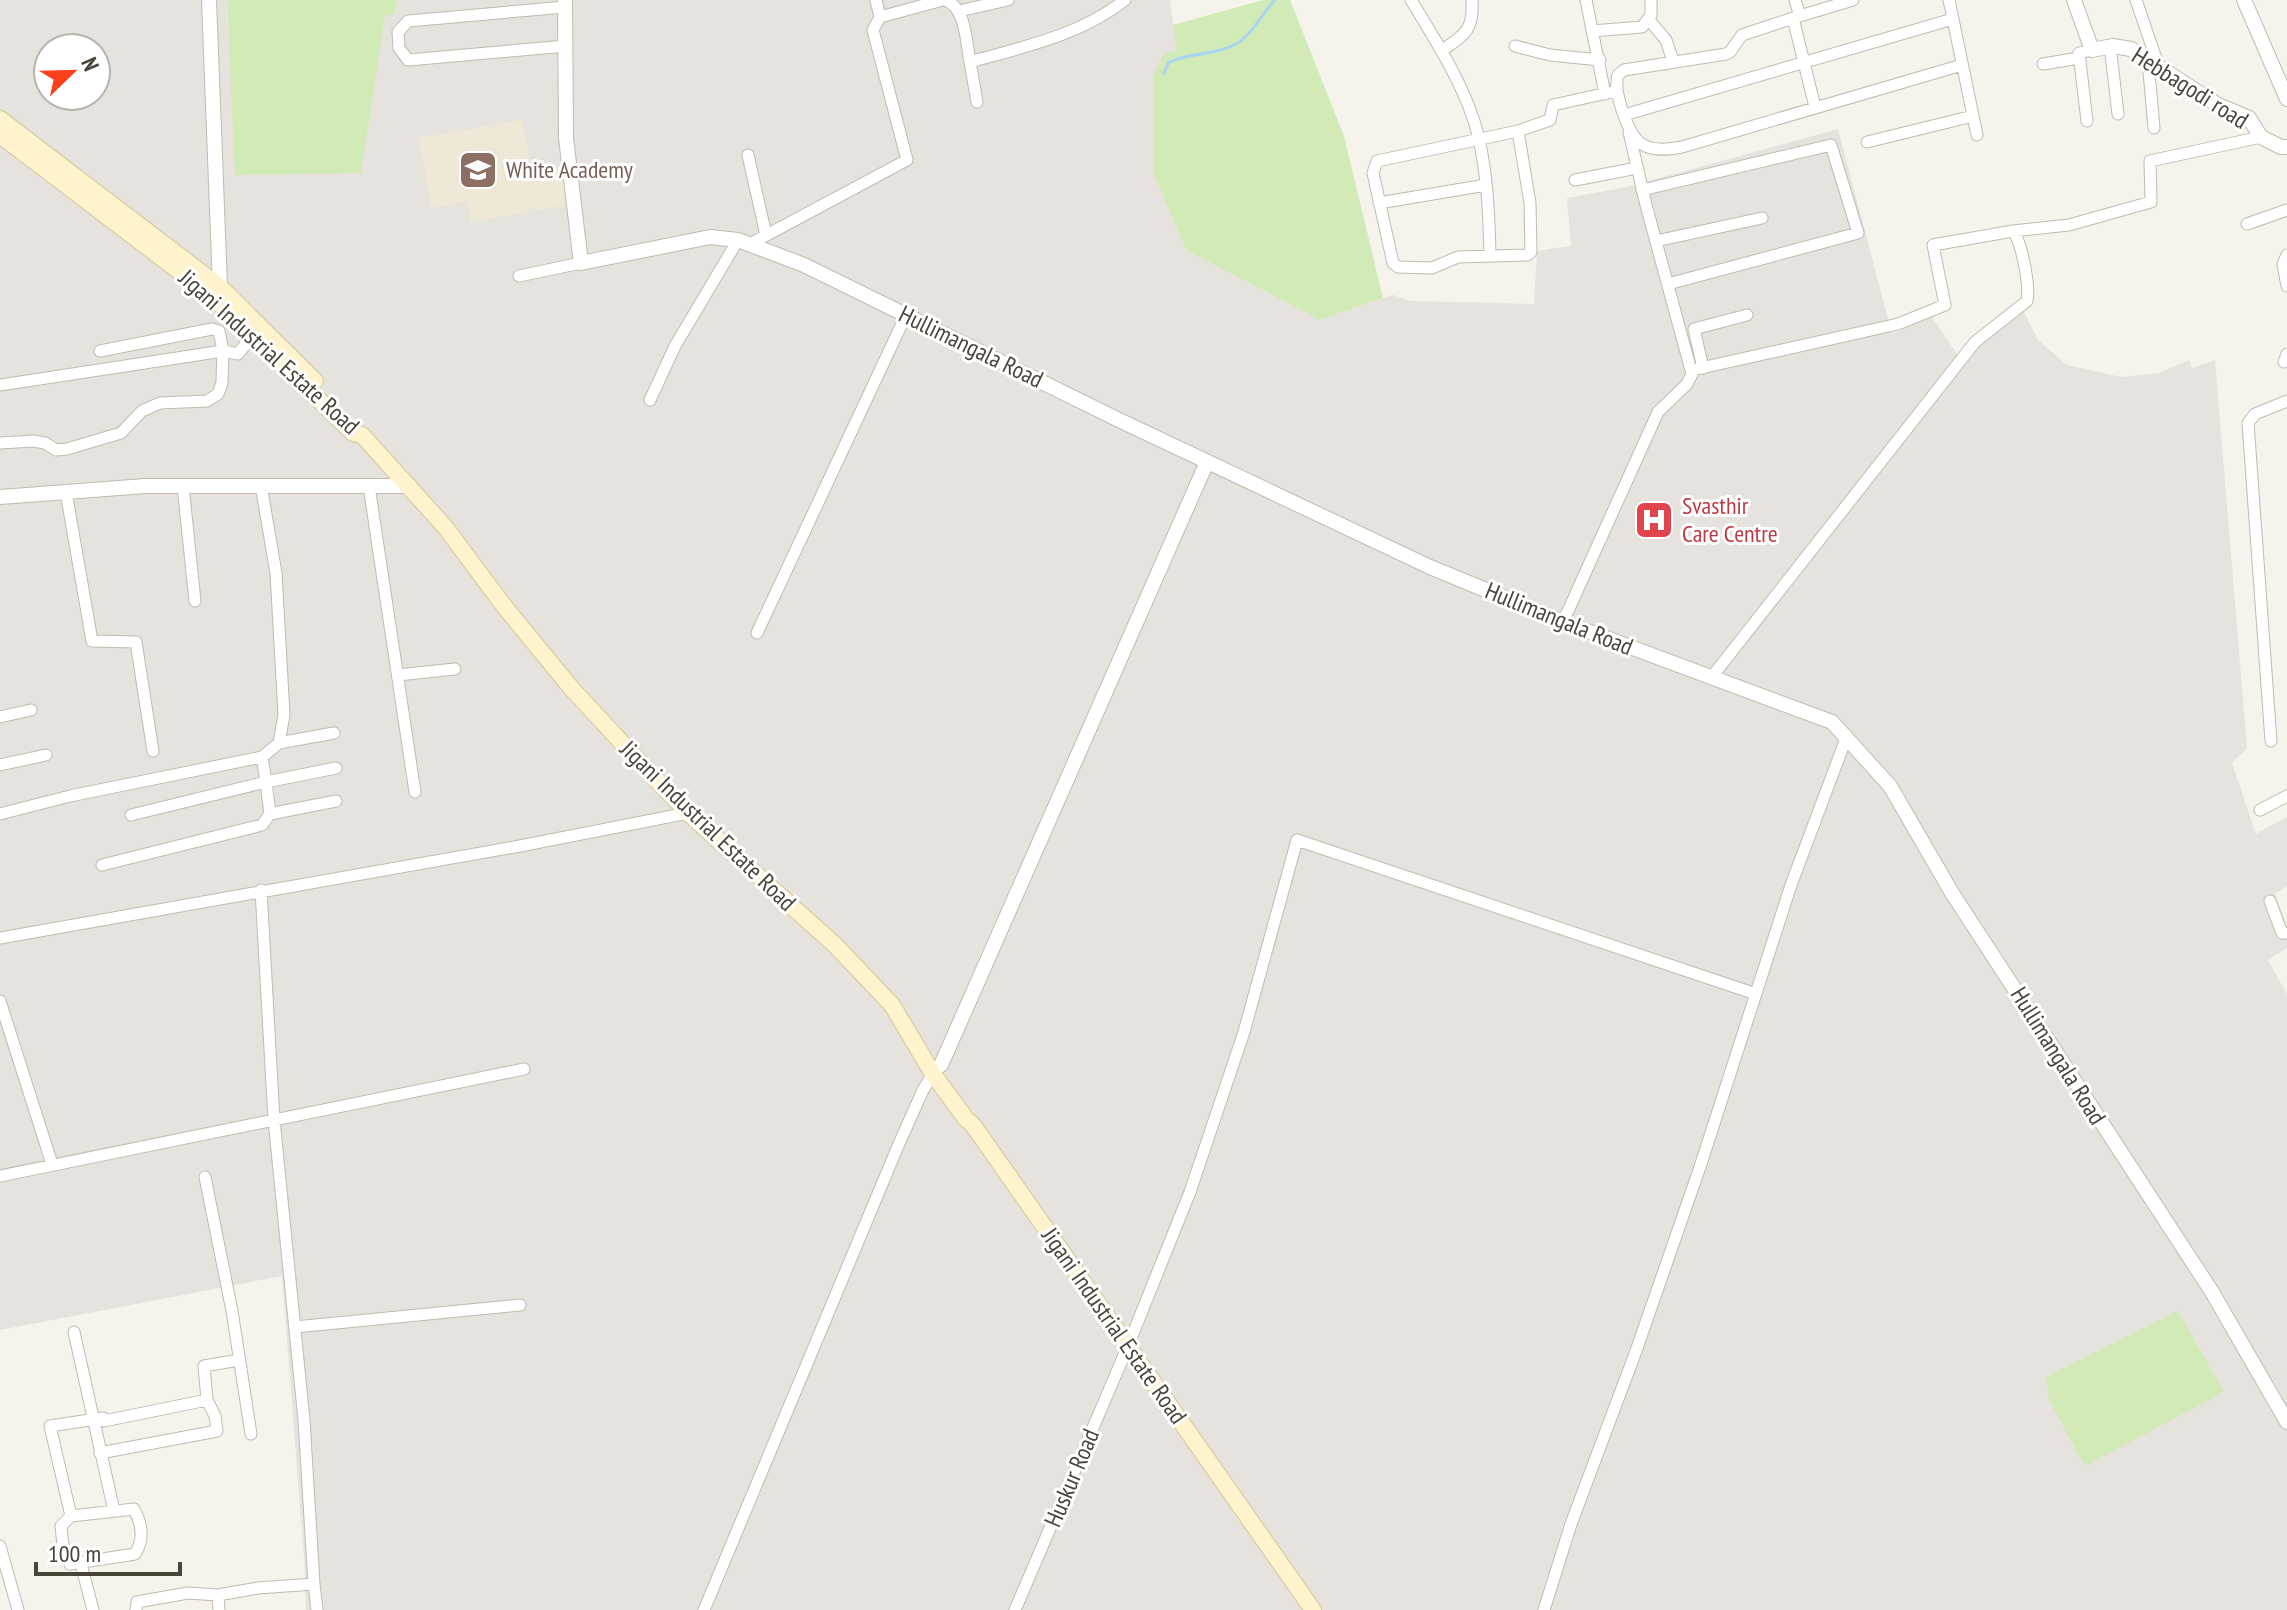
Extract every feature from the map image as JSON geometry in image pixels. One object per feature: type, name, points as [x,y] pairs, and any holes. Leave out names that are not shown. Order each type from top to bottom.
[{"type":"main road","name":"Jigani Industrial Estate Road","points":[[0,119],[217,292],[346,413],[360,427],[362,435],[410,486],[572,689],[688,813],[835,945],[903,1015],[937,1070],[969,1112],[973,1125],[1313,1610]]},
{"type":"main road","name":"Jigani Industrial Estate Road","points":[[0,135],[217,292],[252,336],[353,433],[362,435]]},
{"type":"street","points":[[209,0],[217,292]]},
{"type":"street","points":[[650,400],[675,346],[744,242],[766,235],[907,160],[873,30],[880,17],[876,0]]},
{"type":"street","points":[[880,17],[944,0],[954,3],[959,11],[977,102]]},
{"type":"street","points":[[959,11],[1008,0]]},
{"type":"street","points":[[970,62],[1063,34],[1106,15],[1125,0]]},
{"type":"street","points":[[1411,0],[1467,103],[1479,140],[1486,185],[1490,255]]},
{"type":"street","points":[[1441,51],[1465,35],[1471,25],[1472,0]]},
{"type":"street","points":[[1586,0],[1600,60],[1610,92],[1624,115],[1668,284],[1698,369]]},
{"type":"street","points":[[1651,0],[1649,20],[1666,40],[1673,61]]},
{"type":"street","points":[[1795,0],[1804,62],[1815,107]]},
{"type":"street","points":[[1610,92],[1624,70],[1726,54],[1742,35],[1853,0]]},
{"type":"street","points":[[1949,0],[1977,135]]},
{"type":"street","points":[[2074,0],[2086,54],[2087,121]]},
{"type":"street","points":[[2136,0],[2161,70]]},
{"type":"street","points":[[2244,0],[2287,99]]},
{"type":"street","points":[[566,46],[408,60],[399,48],[398,32],[408,21],[565,4],[566,46],[566,138],[581,263]]},
{"type":"street","points":[[1624,115],[1953,19]]},
{"type":"street","points":[[1592,31],[1638,28],[1649,20]]},
{"type":"street","points":[[1515,46],[1550,55],[1600,60]]},
{"type":"street","points":[[2113,46],[2111,54],[2118,114]]},
{"type":"street","name":"Hebbagodi road","points":[[2086,54],[2113,46],[2131,49],[2218,105],[2249,118],[2261,137],[2287,147]]},
{"type":"street","points":[[2043,64],[2086,54]]},
{"type":"street","points":[[2148,61],[2154,128]]},
{"type":"street","points":[[1629,131],[1643,144],[1671,149],[1962,65]]},
{"type":"street","points":[[1518,131],[1530,203],[1533,247],[1527,255],[1458,257],[1435,268],[1398,267],[1390,257],[1373,173],[1377,161],[1518,131],[1550,120],[1553,105],[1610,92]]},
{"type":"street","points":[[1867,142],[1973,116]]},
{"type":"street","points":[[1563,622],[1658,412],[1698,369],[1898,324],[1945,305],[1933,245],[2069,225],[2151,202],[2150,161],[2261,137]]},
{"type":"street","points":[[1642,190],[1831,145],[1858,233],[1668,284]]},
{"type":"street","points":[[748,155],[766,235]]},
{"type":"street","points":[[1575,180],[1637,168]]},
{"type":"street","points":[[1379,203],[1486,185]]},
{"type":"street","points":[[2247,224],[2287,210]]},
{"type":"street","points":[[1656,241],[1762,218]]},
{"type":"street","points":[[1711,678],[1975,342],[2027,301],[2019,242],[2013,231]]},
{"type":"street","name":"Hullimangala Road","points":[[519,276],[710,237],[744,242],[804,265],[1430,567],[1563,622],[1832,722],[1890,786],[1952,893],[2212,1292],[2287,1422]]},
{"type":"street","points":[[2287,255],[2283,264],[2287,286]]},
{"type":"street","points":[[757,633],[906,315]]},
{"type":"street","points":[[1698,369],[1694,329],[1747,315]]},
{"type":"street","points":[[0,443],[33,441],[45,443],[56,450],[67,449],[121,433],[142,411],[160,403],[207,401],[218,394],[222,383],[223,351],[219,331],[212,329],[100,351]]},
{"type":"street","points":[[0,385],[223,351],[238,354],[252,336]]},
{"type":"street","points":[[2271,741],[2248,423],[2255,414],[2287,401]]},
{"type":"street","points":[[704,1610],[898,1146],[923,1090],[937,1070],[1207,462]]},
{"type":"street","points":[[261,485],[276,573],[284,715],[279,743]]},
{"type":"street","points":[[0,497],[183,486],[410,486]]},
{"type":"street","points":[[183,486],[195,601]]},
{"type":"street","points":[[369,486],[415,792]]},
{"type":"street","points":[[66,492],[92,641],[136,642],[153,751]]},
{"type":"street","points":[[398,675],[455,669]]},
{"type":"street","points":[[0,717],[31,710]]},
{"type":"street","points":[[0,814],[70,796],[262,757],[279,743],[334,733]]},
{"type":"street","points":[[1544,1610],[1571,1524],[1655,1297],[1791,885],[1847,736]]},
{"type":"street","points":[[0,765],[46,755]]},
{"type":"street","points":[[262,757],[270,814]]},
{"type":"street","points":[[131,815],[336,768]]},
{"type":"street","points":[[2260,810],[2287,796]]},
{"type":"street","points":[[102,865],[262,825],[270,814],[336,801]]},
{"type":"street","points":[[0,938],[520,846],[688,813]]},
{"type":"street","name":"Huskur Road","points":[[1015,1610],[1190,1192],[1244,1032],[1297,840],[1756,994]]},
{"type":"street","points":[[261,890],[274,1120],[304,1420],[317,1610]]},
{"type":"street","points":[[2270,901],[2282,933],[2287,933]]},
{"type":"street","points":[[0,1001],[52,1164]]},
{"type":"street","points":[[0,1176],[524,1069]]},
{"type":"street","points":[[205,1177],[251,1434]]},
{"type":"street","points":[[295,1327],[520,1305]]},
{"type":"street","points":[[74,1332],[114,1511]]},
{"type":"street","points":[[100,1453],[217,1431],[215,1416],[207,1400],[204,1366],[239,1360]]},
{"type":"street","points":[[71,1516],[50,1426],[103,1418],[104,1421],[207,1400]]},
{"type":"street","points":[[134,1509],[141,1527],[142,1544],[135,1554],[70,1564],[63,1545],[61,1526],[71,1516],[114,1511],[134,1509]]},
{"type":"street","points":[[0,1546],[6,1590],[18,1610]]},
{"type":"street","points":[[81,1564],[93,1610]]},
{"type":"street","points":[[136,1610],[137,1602],[188,1593],[218,1595],[258,1588],[314,1584]]},
{"type":"street","points":[[218,1595],[219,1610]]},
{"type":"shaded area","points":[[0,0],[227,0],[228,33],[395,14],[397,0],[1170,0],[1177,50],[1154,175],[1186,250],[1320,320],[1393,295],[1410,301],[1534,304],[1537,251],[1571,246],[1567,198],[1627,187],[1838,129],[1892,334],[1932,317],[1963,363],[2004,313],[2024,312],[2038,340],[2067,365],[2121,377],[2159,373],[2189,360],[2192,368],[2215,360],[2247,748],[2232,763],[2256,834],[2287,817],[2287,886],[2275,894],[2287,927],[2287,948],[2268,960],[2287,994],[2287,1610],[306,1610],[282,1276],[0,1330]]},
{"type":"shaded area","name":"White Academy","points":[[522,120],[532,172],[563,168],[567,205],[471,222],[467,201],[431,208],[419,138]]},
{"type":"green space","points":[[227,0],[397,0],[395,14],[385,16],[361,173],[235,175]]},
{"type":"green space","points":[[1263,0],[1290,0],[1344,136],[1383,298],[1320,320],[1186,250],[1154,175],[1153,76],[1164,54],[1177,50],[1173,25]]},
{"type":"green space","points":[[2178,1311],[2224,1392],[2085,1466],[2049,1400],[2046,1377]]},
{"type":"waterway","points":[[1164,74],[1168,63],[1236,44],[1275,0]]},
{"type":"place","name":"White Academy","points":[[478,170]]},
{"type":"place","name":"Svasthir Care Centre","points":[[1654,520]]}]
